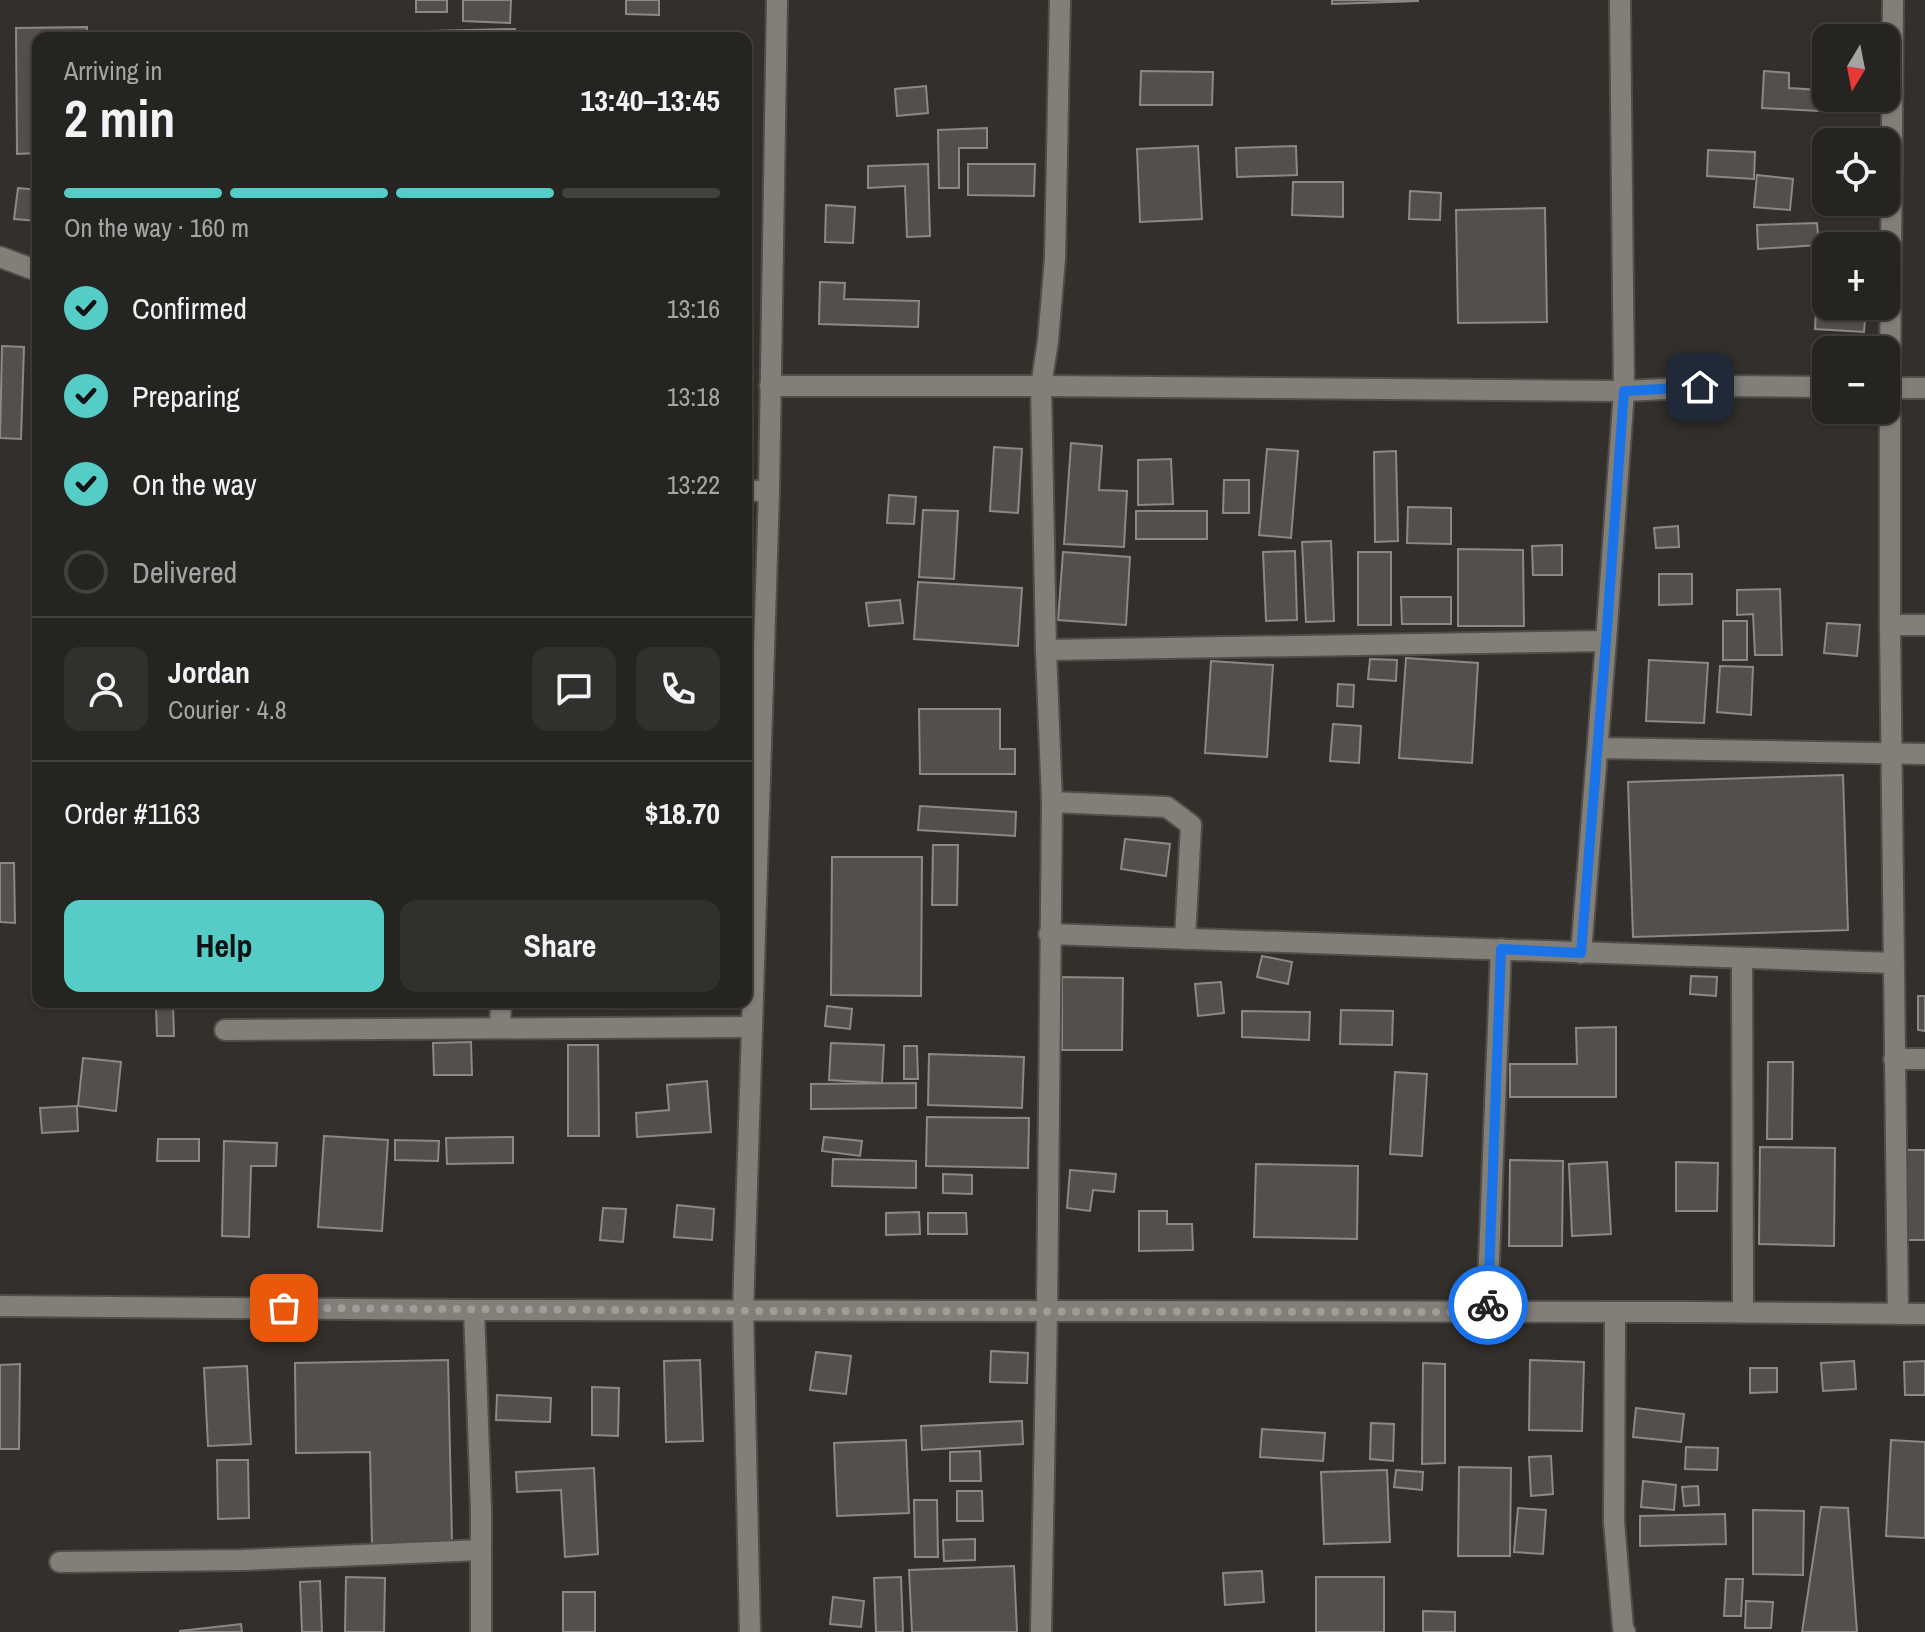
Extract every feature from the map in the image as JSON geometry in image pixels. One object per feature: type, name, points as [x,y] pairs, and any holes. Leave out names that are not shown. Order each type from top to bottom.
[{"type":"street","points":[[752,997],[769,492],[777,0]]},
{"type":"street","points":[[1041,1632],[1052,802],[1041,386],[1055,258],[1060,0]]},
{"type":"street","points":[[1581,953],[1624,391],[1620,0]]},
{"type":"street","points":[[1889,336],[1893,0]]},
{"type":"street","points":[[0,257],[32,269]]},
{"type":"street","points":[[770,386],[1624,391],[1726,386],[1812,387]]},
{"type":"street","points":[[1900,388],[1925,388]]},
{"type":"street","points":[[1888,424],[1898,1314]]},
{"type":"street","points":[[752,491],[769,492]]},
{"type":"street","points":[[1890,625],[1925,625]]},
{"type":"street","points":[[1046,650],[1606,641]]},
{"type":"street","points":[[1598,748],[1925,754]]},
{"type":"street","points":[[1052,802],[1167,807],[1191,825],[1185,939]]},
{"type":"street","points":[[1049,934],[1893,963]]},
{"type":"street","points":[[1487,1312],[1501,949]]},
{"type":"street","points":[[1742,958],[1743,1312]]},
{"type":"street","points":[[500,1028],[501,1008]]},
{"type":"street","points":[[750,1632],[743,1311],[752,1008]]},
{"type":"street","points":[[225,1030],[751,1027]]},
{"type":"street","points":[[1894,1059],[1925,1059]]},
{"type":"street","points":[[0,1306],[1925,1314]]},
{"type":"street","points":[[474,1310],[481,1632]]},
{"type":"street","points":[[1615,1312],[1614,1522],[1625,1632]]},
{"type":"street","points":[[60,1562],[243,1560],[481,1550]]},
{"type":"building","points":[[416,0],[447,0],[447,12],[416,12]]},
{"type":"building","points":[[463,0],[511,0],[510,23],[463,21]]},
{"type":"building","points":[[626,0],[659,0],[659,15],[626,14]]},
{"type":"building","points":[[1332,0],[1418,0],[1418,1],[1332,4]]},
{"type":"building","points":[[87,27],[87,32],[32,32],[32,153],[17,154],[16,28]]},
{"type":"building","points":[[515,29],[515,32],[431,31]]},
{"type":"building","points":[[1141,71],[1213,72],[1212,105],[1140,105]]},
{"type":"building","points":[[1764,71],[1789,73],[1789,88],[1812,89],[1812,111],[1762,108]]},
{"type":"building","points":[[926,86],[928,113],[897,116],[895,89]]},
{"type":"building","points":[[987,128],[987,148],[959,148],[959,188],[939,188],[938,130]]},
{"type":"building","points":[[1198,146],[1202,219],[1140,222],[1137,149]]},
{"type":"building","points":[[1296,146],[1297,175],[1237,177],[1236,148]]},
{"type":"building","points":[[1708,150],[1755,152],[1754,179],[1707,176]]},
{"type":"building","points":[[928,164],[930,236],[907,237],[905,186],[868,188],[868,166]]},
{"type":"building","points":[[968,164],[1035,164],[1034,196],[968,195]]},
{"type":"building","points":[[1757,175],[1793,179],[1790,210],[1754,207]]},
{"type":"building","points":[[1293,182],[1343,182],[1343,217],[1292,215]]},
{"type":"building","points":[[18,188],[32,189],[32,221],[14,219]]},
{"type":"building","points":[[1410,191],[1441,193],[1440,220],[1409,219]]},
{"type":"building","points":[[826,205],[855,207],[853,243],[825,242]]},
{"type":"building","points":[[1545,208],[1547,322],[1458,323],[1456,210]]},
{"type":"building","points":[[1817,223],[1818,232],[1812,232],[1812,245],[1758,249],[1757,225]]},
{"type":"building","points":[[820,282],[845,283],[844,299],[919,301],[918,327],[819,324]]},
{"type":"building","points":[[1816,320],[1865,320],[1864,332],[1815,329]]},
{"type":"building","points":[[2,346],[24,347],[21,439],[0,438]]},
{"type":"building","points":[[1071,443],[1102,446],[1099,490],[1127,491],[1124,547],[1064,544]]},
{"type":"building","points":[[994,447],[1022,449],[1018,513],[990,511]]},
{"type":"building","points":[[1267,449],[1298,451],[1291,538],[1259,535]]},
{"type":"building","points":[[1396,451],[1398,541],[1375,542],[1374,452]]},
{"type":"building","points":[[1171,459],[1173,504],[1138,505],[1138,460]]},
{"type":"building","points":[[1224,480],[1249,480],[1249,513],[1223,513]]},
{"type":"building","points":[[889,495],[916,497],[914,524],[887,523]]},
{"type":"building","points":[[1408,507],[1451,508],[1451,544],[1407,543]]},
{"type":"building","points":[[923,510],[958,511],[954,579],[919,577]]},
{"type":"building","points":[[1136,511],[1207,511],[1207,539],[1136,539]]},
{"type":"building","points":[[1678,526],[1679,547],[1656,548],[1654,528]]},
{"type":"building","points":[[1331,541],[1334,621],[1306,622],[1302,542]]},
{"type":"building","points":[[1562,545],[1562,575],[1533,575],[1532,546]]},
{"type":"building","points":[[1458,549],[1523,550],[1524,626],[1458,626]]},
{"type":"building","points":[[1295,551],[1297,620],[1266,621],[1263,552]]},
{"type":"building","points":[[1063,552],[1130,557],[1126,625],[1058,620]]},
{"type":"building","points":[[1358,552],[1391,552],[1391,625],[1358,625]]},
{"type":"building","points":[[1659,574],[1692,574],[1692,604],[1659,605]]},
{"type":"building","points":[[918,582],[1022,588],[1018,646],[914,639]]},
{"type":"building","points":[[1780,589],[1782,655],[1755,655],[1753,614],[1737,615],[1737,590]]},
{"type":"building","points":[[1401,597],[1451,597],[1451,624],[1402,624]]},
{"type":"building","points":[[900,600],[903,623],[869,626],[866,603]]},
{"type":"building","points":[[1723,621],[1747,621],[1747,660],[1723,660]]},
{"type":"building","points":[[1827,623],[1860,625],[1857,656],[1824,653]]},
{"type":"building","points":[[1406,658],[1478,663],[1472,763],[1399,758]]},
{"type":"building","points":[[1370,659],[1397,660],[1396,681],[1368,679]]},
{"type":"building","points":[[1649,660],[1708,663],[1704,723],[1646,721]]},
{"type":"building","points":[[1211,661],[1273,665],[1267,757],[1205,753]]},
{"type":"building","points":[[1720,666],[1753,667],[1751,715],[1717,712]]},
{"type":"building","points":[[1338,684],[1354,685],[1353,707],[1337,706]]},
{"type":"building","points":[[919,709],[1000,709],[1000,749],[1015,749],[1015,774],[920,774]]},
{"type":"building","points":[[1333,724],[1361,726],[1359,763],[1330,761]]},
{"type":"building","points":[[1843,775],[1848,930],[1633,937],[1628,782]]},
{"type":"building","points":[[920,806],[1016,812],[1015,836],[918,830]]},
{"type":"building","points":[[1125,839],[1170,844],[1166,876],[1121,869]]},
{"type":"building","points":[[933,845],[958,845],[957,905],[932,905]]},
{"type":"building","points":[[832,857],[922,857],[921,996],[831,995]]},
{"type":"building","points":[[0,863],[14,863],[15,923],[0,922]]},
{"type":"building","points":[[1262,956],[1292,962],[1288,984],[1257,977]]},
{"type":"building","points":[[1691,976],[1717,977],[1716,996],[1690,994]]},
{"type":"building","points":[[1062,977],[1123,978],[1122,1050],[1062,1050]]},
{"type":"building","points":[[1221,982],[1224,1013],[1198,1016],[1195,984]]},
{"type":"building","points":[[1918,996],[1925,996],[1925,1031],[1918,1030]]},
{"type":"building","points":[[827,1006],[852,1009],[850,1029],[825,1026]]},
{"type":"building","points":[[156,1008],[173,1008],[174,1036],[157,1036]]},
{"type":"building","points":[[1341,1010],[1393,1011],[1392,1045],[1340,1044]]},
{"type":"building","points":[[1242,1011],[1310,1012],[1309,1040],[1242,1037]]},
{"type":"building","points":[[1616,1027],[1616,1097],[1510,1097],[1510,1064],[1577,1064],[1576,1028]]},
{"type":"building","points":[[471,1042],[472,1075],[434,1075],[433,1043]]},
{"type":"building","points":[[831,1043],[884,1045],[882,1083],[829,1080]]},
{"type":"building","points":[[568,1045],[598,1045],[599,1136],[568,1136]]},
{"type":"building","points":[[904,1046],[917,1046],[918,1079],[904,1079]]},
{"type":"building","points":[[929,1054],[1024,1057],[1022,1108],[928,1105]]},
{"type":"building","points":[[83,1058],[121,1062],[116,1111],[78,1106]]},
{"type":"building","points":[[1768,1062],[1793,1062],[1792,1139],[1767,1139]]},
{"type":"building","points":[[1395,1072],[1427,1074],[1422,1156],[1390,1154]]},
{"type":"building","points":[[707,1081],[711,1132],[637,1137],[636,1113],[669,1110],[667,1085]]},
{"type":"building","points":[[916,1083],[916,1108],[811,1109],[811,1084]]},
{"type":"building","points":[[77,1106],[78,1131],[42,1133],[40,1108]]},
{"type":"building","points":[[927,1117],[1029,1118],[1028,1168],[926,1166]]},
{"type":"building","points":[[324,1136],[388,1140],[382,1231],[318,1227]]},
{"type":"building","points":[[513,1137],[513,1163],[447,1164],[446,1138]]},
{"type":"building","points":[[824,1137],[862,1141],[860,1156],[822,1151]]},
{"type":"building","points":[[158,1139],[199,1139],[199,1161],[157,1161]]},
{"type":"building","points":[[395,1140],[439,1141],[438,1161],[395,1160]]},
{"type":"building","points":[[224,1141],[277,1143],[276,1166],[251,1166],[249,1237],[222,1236]]},
{"type":"building","points":[[1760,1147],[1835,1148],[1834,1246],[1759,1244]]},
{"type":"building","points":[[1906,1150],[1925,1150],[1925,1240],[1907,1240]]},
{"type":"building","points":[[833,1159],[916,1161],[916,1188],[832,1186]]},
{"type":"building","points":[[1510,1160],[1563,1161],[1562,1246],[1509,1246]]},
{"type":"building","points":[[1607,1162],[1611,1234],[1572,1236],[1569,1164]]},
{"type":"building","points":[[1676,1162],[1718,1163],[1717,1211],[1676,1211]]},
{"type":"building","points":[[1256,1164],[1358,1166],[1357,1239],[1254,1237]]},
{"type":"building","points":[[1070,1170],[1116,1174],[1114,1192],[1093,1190],[1090,1211],[1067,1208]]},
{"type":"building","points":[[943,1174],[972,1175],[972,1194],[943,1193]]},
{"type":"building","points":[[677,1205],[714,1209],[712,1240],[674,1237]]},
{"type":"building","points":[[603,1208],[626,1209],[623,1242],[600,1240]]},
{"type":"building","points":[[1139,1211],[1167,1211],[1167,1224],[1192,1224],[1193,1250],[1139,1251]]},
{"type":"building","points":[[919,1212],[920,1234],[886,1235],[886,1213]]},
{"type":"building","points":[[928,1213],[966,1213],[967,1234],[928,1234]]},
{"type":"building","points":[[991,1351],[1028,1353],[1027,1383],[990,1382]]},
{"type":"building","points":[[816,1352],[851,1356],[846,1394],[810,1390]]},
{"type":"building","points":[[448,1360],[452,1541],[372,1544],[370,1452],[296,1453],[295,1363]]},
{"type":"building","points":[[700,1360],[703,1441],[666,1442],[664,1361]]},
{"type":"building","points":[[1530,1360],[1584,1362],[1582,1431],[1529,1430]]},
{"type":"building","points":[[1854,1361],[1856,1389],[1823,1391],[1821,1363]]},
{"type":"building","points":[[1925,1361],[1925,1395],[1905,1395],[1904,1362]]},
{"type":"building","points":[[1423,1363],[1445,1364],[1445,1463],[1422,1464]]},
{"type":"building","points":[[20,1364],[19,1449],[0,1449],[0,1365]]},
{"type":"building","points":[[247,1366],[251,1444],[208,1446],[204,1368]]},
{"type":"building","points":[[1750,1368],[1777,1368],[1777,1392],[1750,1393]]},
{"type":"building","points":[[592,1387],[619,1388],[618,1436],[592,1435]]},
{"type":"building","points":[[497,1395],[551,1398],[550,1422],[496,1420]]},
{"type":"building","points":[[1636,1408],[1684,1414],[1681,1442],[1633,1437]]},
{"type":"building","points":[[1022,1421],[1023,1444],[922,1450],[921,1426]]},
{"type":"building","points":[[1371,1423],[1394,1424],[1393,1461],[1370,1459]]},
{"type":"building","points":[[1262,1429],[1325,1433],[1323,1461],[1260,1457]]},
{"type":"building","points":[[906,1440],[909,1513],[837,1516],[834,1443]]},
{"type":"building","points":[[1891,1440],[1925,1442],[1925,1538],[1886,1536]]},
{"type":"building","points":[[1686,1447],[1718,1448],[1717,1470],[1685,1469]]},
{"type":"building","points":[[980,1451],[981,1481],[950,1481],[950,1452]]},
{"type":"building","points":[[1551,1456],[1553,1494],[1531,1496],[1529,1457]]},
{"type":"building","points":[[217,1460],[248,1460],[249,1518],[218,1519]]},
{"type":"building","points":[[1459,1467],[1511,1468],[1510,1556],[1458,1556]]},
{"type":"building","points":[[594,1468],[598,1554],[565,1557],[561,1490],[517,1492],[516,1472]]},
{"type":"building","points":[[1387,1470],[1390,1542],[1324,1544],[1321,1472]]},
{"type":"building","points":[[1396,1470],[1423,1472],[1422,1490],[1394,1487]]},
{"type":"building","points":[[1643,1481],[1676,1485],[1674,1510],[1641,1507]]},
{"type":"building","points":[[1698,1486],[1699,1505],[1684,1506],[1682,1487]]},
{"type":"building","points":[[957,1491],[982,1491],[983,1521],[957,1521]]},
{"type":"building","points":[[914,1500],[937,1500],[938,1557],[915,1557]]},
{"type":"building","points":[[1821,1507],[1848,1508],[1857,1632],[1802,1632]]},
{"type":"building","points":[[1518,1508],[1546,1510],[1543,1554],[1514,1552]]},
{"type":"building","points":[[1753,1510],[1804,1511],[1803,1575],[1753,1574]]},
{"type":"building","points":[[1725,1514],[1726,1544],[1640,1546],[1640,1516]]},
{"type":"building","points":[[975,1539],[975,1560],[944,1561],[943,1540]]},
{"type":"building","points":[[1014,1566],[1017,1632],[912,1632],[909,1570]]},
{"type":"building","points":[[1262,1571],[1264,1602],[1225,1605],[1223,1573]]},
{"type":"building","points":[[346,1577],[385,1578],[384,1632],[345,1632]]},
{"type":"building","points":[[901,1577],[903,1632],[876,1632],[874,1578]]},
{"type":"building","points":[[1316,1577],[1384,1577],[1384,1632],[1316,1632]]},
{"type":"building","points":[[1726,1579],[1743,1579],[1741,1616],[1724,1616]]},
{"type":"building","points":[[320,1581],[322,1632],[302,1632],[300,1582]]},
{"type":"building","points":[[563,1592],[595,1592],[595,1632],[563,1632]]},
{"type":"building","points":[[833,1597],[864,1601],[861,1627],[830,1624]]},
{"type":"building","points":[[1746,1601],[1773,1602],[1771,1628],[1745,1628]]},
{"type":"building","points":[[1423,1611],[1455,1612],[1455,1632],[1423,1632]]},
{"type":"building","points":[[241,1624],[242,1632],[180,1632],[180,1631]]},
{"type":"way so far","points":[[284,1308],[1487,1312],[1488,1305]]},
{"type":"route","points":[[1488,1305],[1501,949],[1581,953],[1624,391],[1700,387]]}]
